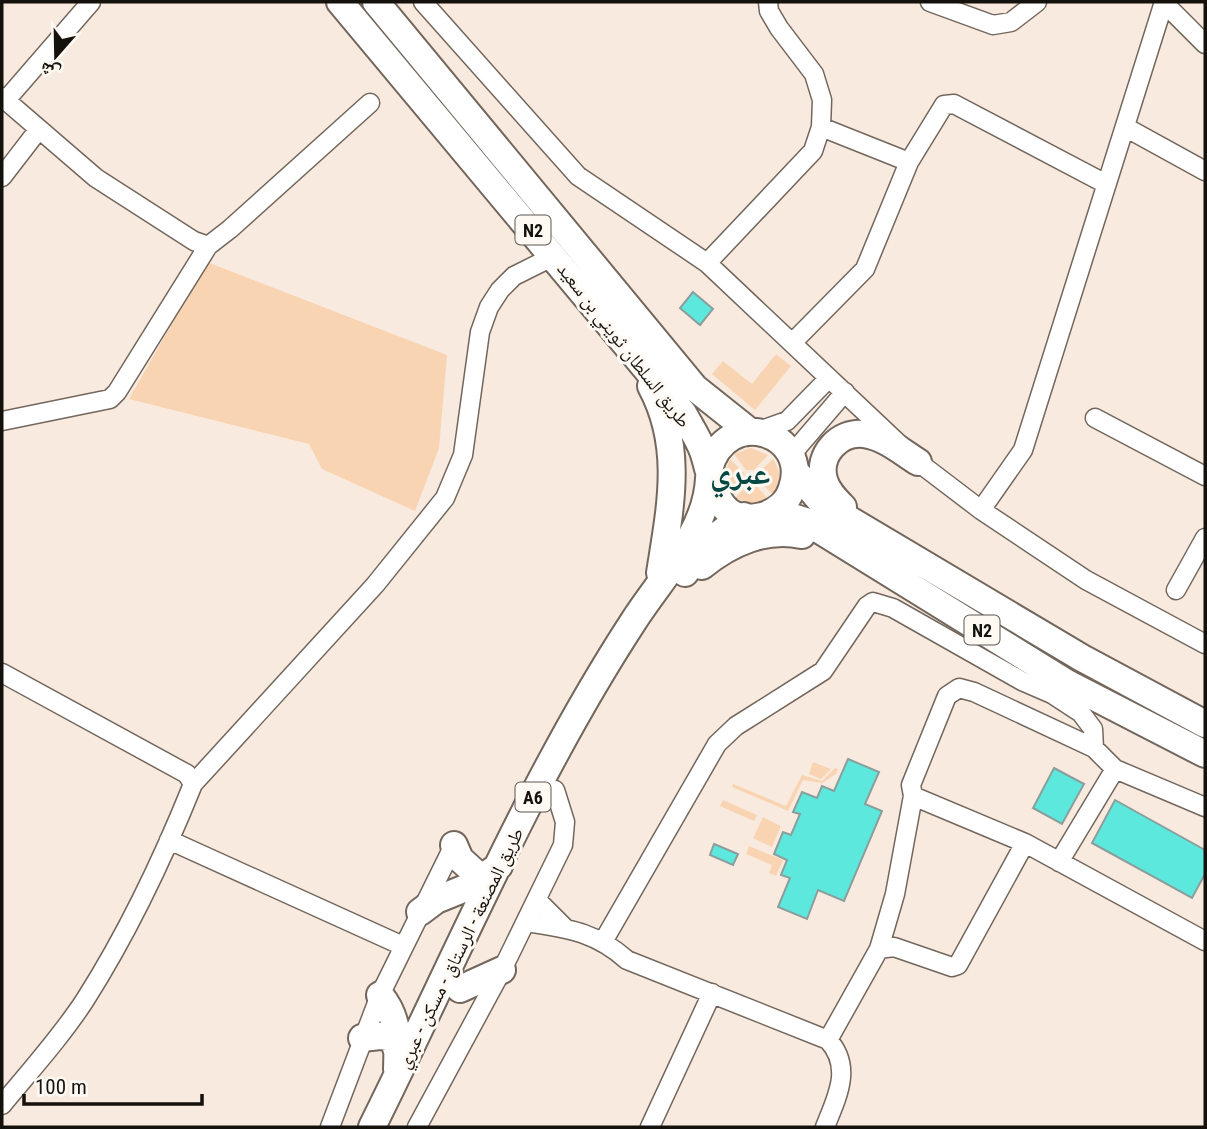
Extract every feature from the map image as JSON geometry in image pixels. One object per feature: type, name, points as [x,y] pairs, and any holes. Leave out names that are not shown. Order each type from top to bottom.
[{"type":"highway","name":"طريق السلطان ثويني بن سعيد","points":[[340,2],[683,413],[700,443],[709,473]]},
{"type":"highway","name":"طريق السلطان ثويني بن سعيد","points":[[376,2],[695,388],[754,431]]},
{"type":"highway","points":[[620,337],[655,393],[670,446],[673,502],[664,591]]},
{"type":"highway","name":"N2","points":[[754,431],[777,439],[823,504],[1082,658],[1205,723]]},
{"type":"highway","points":[[709,473],[718,447],[737,433],[754,431]]},
{"type":"highway","points":[[867,530],[836,499],[824,481],[825,459],[830,449],[849,435],[872,435],[918,462]]},
{"type":"highway","points":[[751,517],[778,509],[786,501],[791,492],[793,463]]},
{"type":"highway","name":"N2","points":[[709,473],[720,503],[751,517],[786,515],[805,521],[1067,683],[1205,754]]},
{"type":"highway","name":"طريق المصنعة - الرستاق - مسكن - عبري","points":[[391,1127],[555,790],[664,591],[700,519],[706,503],[709,473]]},
{"type":"highway","name":"طريق المصنعة - الرستاق - مسكن - عبري","points":[[372,1127],[398,1066],[491,871],[577,715],[664,591],[709,541],[751,517]]},
{"type":"highway","points":[[664,591],[723,551],[764,535],[794,533],[822,540],[883,569]]},
{"type":"highway","points":[[454,845],[460,859],[491,871]]},
{"type":"highway","points":[[420,912],[491,871]]},
{"type":"highway","points":[[460,989],[502,970]]},
{"type":"highway","points":[[380,995],[390,1007],[396,1025],[398,1066]]},
{"type":"highway","points":[[362,1038],[380,1035],[393,1038],[398,1066]]},
{"type":"street","points":[[91,2],[4,99],[96,178],[194,241],[208,246]]},
{"type":"street","points":[[424,2],[578,176],[707,263],[918,462],[981,510],[1086,580],[1205,644]]},
{"type":"street","points":[[707,263],[813,151],[821,127],[822,100],[814,74],[779,28],[769,11],[768,2]]},
{"type":"street","points":[[930,2],[993,25],[1011,22],[1037,2]]},
{"type":"street","points":[[981,510],[1023,450],[1163,2],[1205,44]]},
{"type":"street","points":[[2,421],[110,398],[208,246],[370,103]]},
{"type":"street","points":[[792,343],[865,269],[909,162],[944,105],[954,104],[1106,184]]},
{"type":"street","points":[[821,127],[909,162]]},
{"type":"street","points":[[1125,127],[1205,171]]},
{"type":"street","points":[[2,177],[39,129]]},
{"type":"street","points":[[2,1105],[85,998],[169,840],[193,783],[375,585],[446,498],[463,455],[481,332],[489,307],[500,290],[514,276],[554,256]]},
{"type":"street","points":[[754,431],[787,421],[830,378]]},
{"type":"street","points":[[793,463],[845,392]]},
{"type":"street","points":[[1094,418],[1205,476]]},
{"type":"street","points":[[1176,590],[1205,538]]},
{"type":"street","points":[[604,940],[717,744],[736,726],[823,671],[867,606],[873,602],[893,608],[1021,681],[1052,694],[1087,721],[1093,729],[1094,748]]},
{"type":"street","points":[[2,673],[187,774],[193,783]]},
{"type":"street","points":[[828,1040],[879,949],[895,894],[913,796],[911,785],[947,696],[959,688],[980,695],[1094,748],[1115,769],[1205,807]]},
{"type":"street","points":[[1059,862],[1115,769]]},
{"type":"street","points":[[416,1127],[502,970],[566,834],[564,814],[555,790]]},
{"type":"street","points":[[913,796],[1025,843],[1205,940]]},
{"type":"street","points":[[169,840],[402,946]]},
{"type":"street","points":[[879,949],[894,947],[952,967],[958,965],[1025,843]]},
{"type":"street","points":[[330,1127],[380,995],[454,845]]},
{"type":"street","points":[[537,900],[566,929]]},
{"type":"street","points":[[526,922],[566,929],[604,940],[627,960],[828,1040],[838,1050],[842,1075],[825,1127]]},
{"type":"street","points":[[650,1127],[712,993]]},
{"type":"shaded area","points":[[207,262],[447,355],[439,448],[415,511],[322,469],[309,444],[129,399]]},
{"type":"shaded area","points":[[776,354],[791,366],[755,410],[712,374],[723,361],[752,384]]},
{"type":"shaded area","points":[[751,448],[768,455],[754,470],[746,470],[734,454]]},
{"type":"shaded area","points":[[730,459],[745,474],[744,479],[730,494],[724,476]]},
{"type":"shaded area","points":[[773,459],[779,477],[773,495],[758,480],[758,473]]},
{"type":"shaded area","points":[[749,483],[755,484],[768,499],[752,504],[735,498]]},
{"type":"shaded area","points":[[813,762],[831,769],[821,779],[809,774]]},
{"type":"shaded area","points":[[835,768],[838,769],[836,774],[822,783],[803,780],[788,811],[732,787],[733,784],[786,806],[802,775],[822,781]]},
{"type":"shaded area","points":[[723,800],[757,815],[754,821],[720,806]]},
{"type":"shaded area","points":[[763,817],[781,826],[772,847],[753,838]]},
{"type":"shaded area","points":[[749,846],[783,860],[776,876],[769,873],[772,865],[746,854]]},
{"type":"building","points":[[693,292],[713,309],[700,325],[680,308]]},
{"type":"building","points":[[848,759],[879,772],[865,804],[882,811],[844,901],[818,890],[807,919],[778,907],[790,878],[781,875],[787,860],[774,854],[783,832],[791,835],[800,814],[793,812],[802,792],[817,798],[822,786],[834,791]]},
{"type":"building","points":[[1054,768],[1084,784],[1062,824],[1033,808]]},
{"type":"building","points":[[1115,800],[1205,850],[1205,874],[1192,898],[1092,843]]},
{"type":"building","points":[[714,844],[738,854],[733,865],[710,855]]},
{"type":"district","name":"عبري","points":[[740,472]]}]
